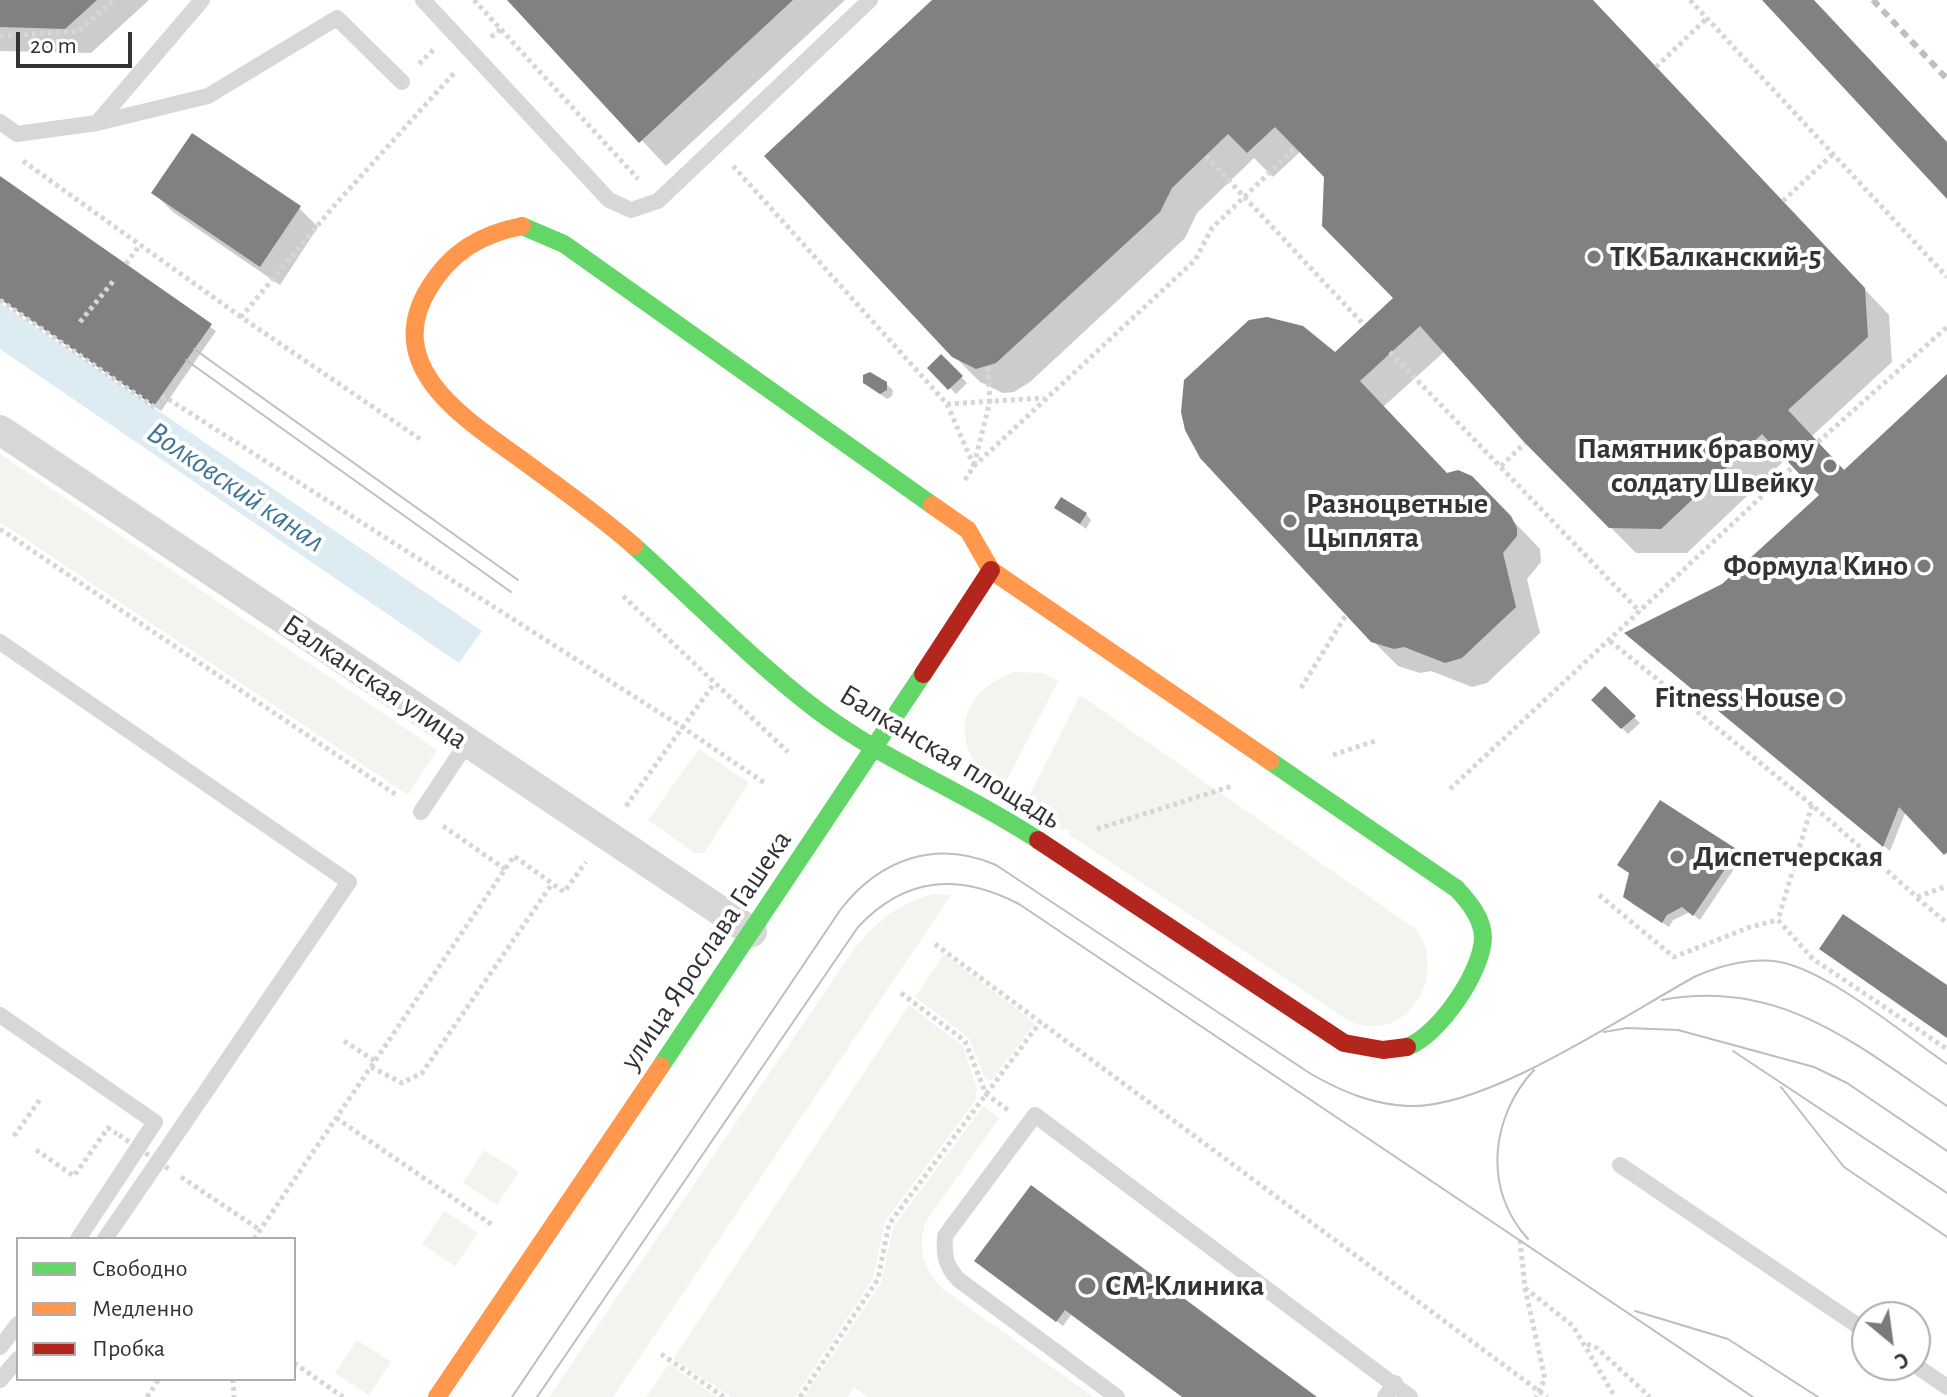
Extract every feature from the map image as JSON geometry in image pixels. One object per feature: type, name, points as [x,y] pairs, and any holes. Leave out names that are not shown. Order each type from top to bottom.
[{"type":"street","name":"Балканская площадь","points":[[522,226],[564,244],[968,530],[991,570],[1457,889],[1478,919],[1483,937],[1479,958],[1451,1007],[1422,1040],[1397,1050],[1370,1051],[1344,1043],[1003,817],[874,748],[816,709],[617,531],[450,407],[430,381],[419,357],[414,325],[426,296],[448,260],[483,235],[522,226]]},
{"type":"street","name":"Балканская улица","points":[[0,430],[752,932]]},
{"type":"street","name":"улица Ярослава Гашека","points":[[437,1397],[752,932],[991,570]]},
{"type":"lane","points":[[97,123],[202,0]]},
{"type":"lane","points":[[423,0],[609,200],[631,210],[658,201],[714,144],[870,0]]},
{"type":"lane","points":[[0,122],[17,134],[97,123],[208,96],[337,18],[402,82]]},
{"type":"lane","points":[[0,642],[349,882],[106,1237]]},
{"type":"lane","points":[[421,812],[467,743]]},
{"type":"lane","points":[[0,1015],[155,1122],[79,1237]]},
{"type":"lane","points":[[1117,1397],[948,1270],[944,1255],[945,1236],[1035,1115],[1390,1390],[1410,1397]]},
{"type":"lane","points":[[1620,1165],[1851,1321]]},
{"type":"lane","points":[[0,1380],[16,1361]]},
{"type":"path","points":[[0,36],[79,31],[113,0]]},
{"type":"path","points":[[474,0],[658,201]]},
{"type":"path","points":[[1690,0],[1947,277]]},
{"type":"path","points":[[1656,67],[1707,18]]},
{"type":"path","points":[[402,82],[451,32]]},
{"type":"path","points":[[714,144],[947,404],[974,466]]},
{"type":"path","points":[[961,485],[974,466],[1195,260],[1212,228],[1295,148]]},
{"type":"path","points":[[1783,201],[1833,154]]},
{"type":"path","points":[[1206,156],[1364,325]]},
{"type":"path","points":[[18,157],[241,317]]},
{"type":"path","points":[[126,264],[140,245]]},
{"type":"path","points":[[80,322],[115,279]]},
{"type":"path","points":[[0,300],[156,408],[165,397],[682,727],[766,784]]},
{"type":"path","points":[[1818,442],[1947,327]]},
{"type":"path","points":[[1390,352],[1640,612]]},
{"type":"path","points":[[974,466],[990,401],[988,367]]},
{"type":"path","points":[[947,404],[1045,398]]},
{"type":"path","points":[[1501,466],[1525,443]]},
{"type":"path","points":[[1450,789],[1793,467]]},
{"type":"path","points":[[0,529],[505,869]]},
{"type":"path","points":[[1301,688],[1346,615]]},
{"type":"path","points":[[1610,641],[1812,805],[1947,923]]},
{"type":"path","points":[[623,811],[713,685]]},
{"type":"path","points":[[1042,843],[1378,740]]},
{"type":"path","points":[[1778,920],[1812,805]]},
{"type":"path","points":[[255,1237],[514,856],[564,892],[591,855]]},
{"type":"path","points":[[344,1041],[402,1083],[422,1073],[552,884]]},
{"type":"path","points":[[1917,897],[1947,886]]},
{"type":"path","points":[[1599,895],[1674,957],[1750,927],[1778,920]]},
{"type":"path","points":[[1778,920],[1813,959],[1947,1049]]},
{"type":"path","points":[[935,944],[1538,1394],[1547,1397]]},
{"type":"path","points":[[901,993],[965,1041],[986,1094]]},
{"type":"path","points":[[800,1397],[878,1279],[889,1224],[1041,1021]]},
{"type":"path","points":[[14,1136],[41,1098]]},
{"type":"path","points":[[336,1118],[494,1226]]},
{"type":"path","points":[[36,1150],[74,1176],[108,1128],[260,1230]]},
{"type":"path","points":[[1520,1240],[1525,1288],[1545,1379],[1538,1394]]},
{"type":"path","points":[[1525,1288],[1573,1326],[1615,1397]]},
{"type":"path","points":[[1585,1343],[1597,1348],[1650,1397]]},
{"type":"path","points":[[661,1354],[724,1397]]},
{"type":"path","points":[[296,1364],[343,1397]]},
{"type":"shaded area","points":[[0,454],[437,750],[408,795],[0,522]]},
{"type":"shaded area","points":[[1014,672],[1044,673],[1058,681],[1001,791],[973,759],[966,743],[965,726],[969,710],[978,695],[993,682]]},
{"type":"shaded area","points":[[1080,695],[1417,930],[1426,949],[1428,968],[1416,1003],[1403,1016],[1387,1024],[1369,1026],[1349,1021],[1068,834],[1070,831],[1066,828],[1063,831],[1024,806]]},
{"type":"shaded area","points":[[699,749],[749,783],[704,853],[695,853],[648,820]]},
{"type":"shaded area","points":[[935,894],[951,895],[613,1397],[549,1397],[852,952],[898,908]]},
{"type":"shaded area","points":[[944,954],[1035,1023],[991,1081],[985,1078],[969,1038],[915,997]]},
{"type":"shaded area","points":[[909,1005],[963,1046],[977,1089],[975,1101],[885,1221],[873,1279],[795,1397],[731,1397],[673,1359]]},
{"type":"shaded area","points":[[983,1106],[999,1118],[925,1223],[922,1250],[927,1266],[942,1288],[1093,1397],[868,1397],[854,1387],[847,1397],[804,1397],[881,1283],[893,1227]]},
{"type":"shaded area","points":[[484,1150],[519,1172],[497,1205],[463,1183]]},
{"type":"shaded area","points":[[444,1211],[478,1233],[455,1266],[422,1244]]},
{"type":"shaded area","points":[[357,1340],[391,1362],[369,1395],[335,1373]]},
{"type":"shaded area","points":[[669,1364],[717,1397],[646,1397]]},
{"type":"water","name":"Волковский канал","points":[[0,303],[482,631],[459,663],[0,349]]},
{"type":"building","points":[[0,0],[97,0],[65,29],[0,27]]},
{"type":"building","points":[[507,0],[793,0],[639,143]]},
{"type":"building","points":[[932,0],[1593,0],[1865,288],[1868,337],[1788,410],[1844,470],[1947,374],[1947,852],[1944,855],[1899,807],[1883,847],[1624,633],[1722,584],[1819,495],[1762,434],[1661,529],[1609,528],[1525,443],[1420,326],[1360,381],[1447,473],[1458,470],[1472,476],[1511,516],[1517,528],[1517,536],[1503,553],[1516,607],[1462,658],[1445,663],[1404,647],[1394,649],[1371,642],[1200,458],[1185,430],[1181,412],[1184,380],[1249,320],[1267,317],[1303,326],[1335,352],[1393,298],[1322,226],[1324,177],[1275,127],[1247,153],[1228,134],[1172,188],[1160,212],[996,363],[976,369],[952,357],[764,156]]},
{"type":"building","points":[[1762,0],[1814,0],[1947,142],[1947,199]]},
{"type":"building","points":[[192,133],[301,206],[260,267],[151,193]]},
{"type":"building","points":[[0,176],[212,324],[154,406],[0,299]]},
{"type":"building","points":[[941,354],[963,376],[948,390],[927,368]]},
{"type":"building","points":[[870,372],[887,382],[887,390],[880,394],[863,383],[863,375]]},
{"type":"building","points":[[1061,497],[1087,513],[1080,524],[1054,508]]},
{"type":"building","points":[[1605,686],[1636,716],[1621,729],[1591,700]]},
{"type":"building","name":"Диспетчерская","points":[[1660,800],[1738,850],[1693,916],[1682,907],[1667,915],[1662,923],[1623,897],[1629,873],[1617,865]]},
{"type":"building","points":[[1843,914],[1947,985],[1947,1038],[1819,949]]},
{"type":"building","name":"СМ-Клиника","points":[[1031,1185],[1317,1397],[1182,1397],[1065,1310],[1056,1322],[974,1261]]},
{"type":"tram line","points":[[194,349],[518,580]]},
{"type":"tram line","points":[[186,360],[511,592]]},
{"type":"tram line","points":[[512,1397],[841,909],[873,877],[911,858],[952,854],[974,857],[996,865],[1311,1074],[1346,1091],[1383,1103],[1409,1106],[1441,1103],[1477,1092],[1555,1057],[1696,976],[1748,961],[1780,962],[1821,978],[1947,1064]]},
{"type":"tram line","points":[[537,1397],[858,927],[876,910],[914,889],[954,884],[975,887],[1019,904],[1753,1397]]},
{"type":"tram line","points":[[1662,1000],[1704,996],[1743,999],[1780,1008],[1848,1039],[1947,1106]]},
{"type":"tram line","points":[[1604,1032],[1627,1028],[1678,1030],[1814,1067],[1847,1083],[1947,1151]]},
{"type":"tram line","points":[[1733,1051],[1947,1193]]},
{"type":"tram line","points":[[1528,1239],[1503,1198],[1498,1176],[1498,1153],[1508,1109],[1534,1070]]},
{"type":"tram line","points":[[1781,1087],[1844,1167],[1947,1237]]},
{"type":"tram line","points":[[1635,1311],[1728,1339],[1818,1397]]},
{"type":"railway","points":[[1873,0],[1947,79]]},
{"type":"traffic: fast","points":[[522,226],[564,244],[932,505]]},
{"type":"traffic: fast","points":[[634,546],[747,651],[843,729],[1038,840]]},
{"type":"traffic: fast","points":[[661,1066],[923,674]]},
{"type":"traffic: fast","points":[[1270,761],[1457,889],[1478,918],[1483,938],[1481,952],[1467,984],[1432,1030],[1407,1047]]},
{"type":"traffic: slow","points":[[522,226],[493,234],[468,246],[438,275],[417,317],[415,343],[422,367],[436,389],[477,428],[634,546]]},
{"type":"traffic: slow","points":[[932,505],[968,530],[991,570],[1270,761]]},
{"type":"traffic: slow","points":[[437,1397],[661,1066]]},
{"type":"traffic: jam","points":[[923,674],[991,570]]},
{"type":"traffic: jam","points":[[1038,840],[1344,1043],[1383,1050],[1407,1047]]},
{"type":"place","name":"ТК Балканский-5","points":[[1594,257]]},
{"type":"place","name":"Памятник бравому солдату Швейку","points":[[1830,466]]},
{"type":"place","name":"Разноцветные Цыплята","points":[[1290,521]]},
{"type":"place","name":"Формула Кино","points":[[1924,566]]},
{"type":"place","name":"Fitness House","points":[[1836,698]]},
{"type":"place","name":"Диспетчерская","points":[[1677,857]]},
{"type":"place","name":"СМ-Клиника","points":[[1087,1286]]}]
